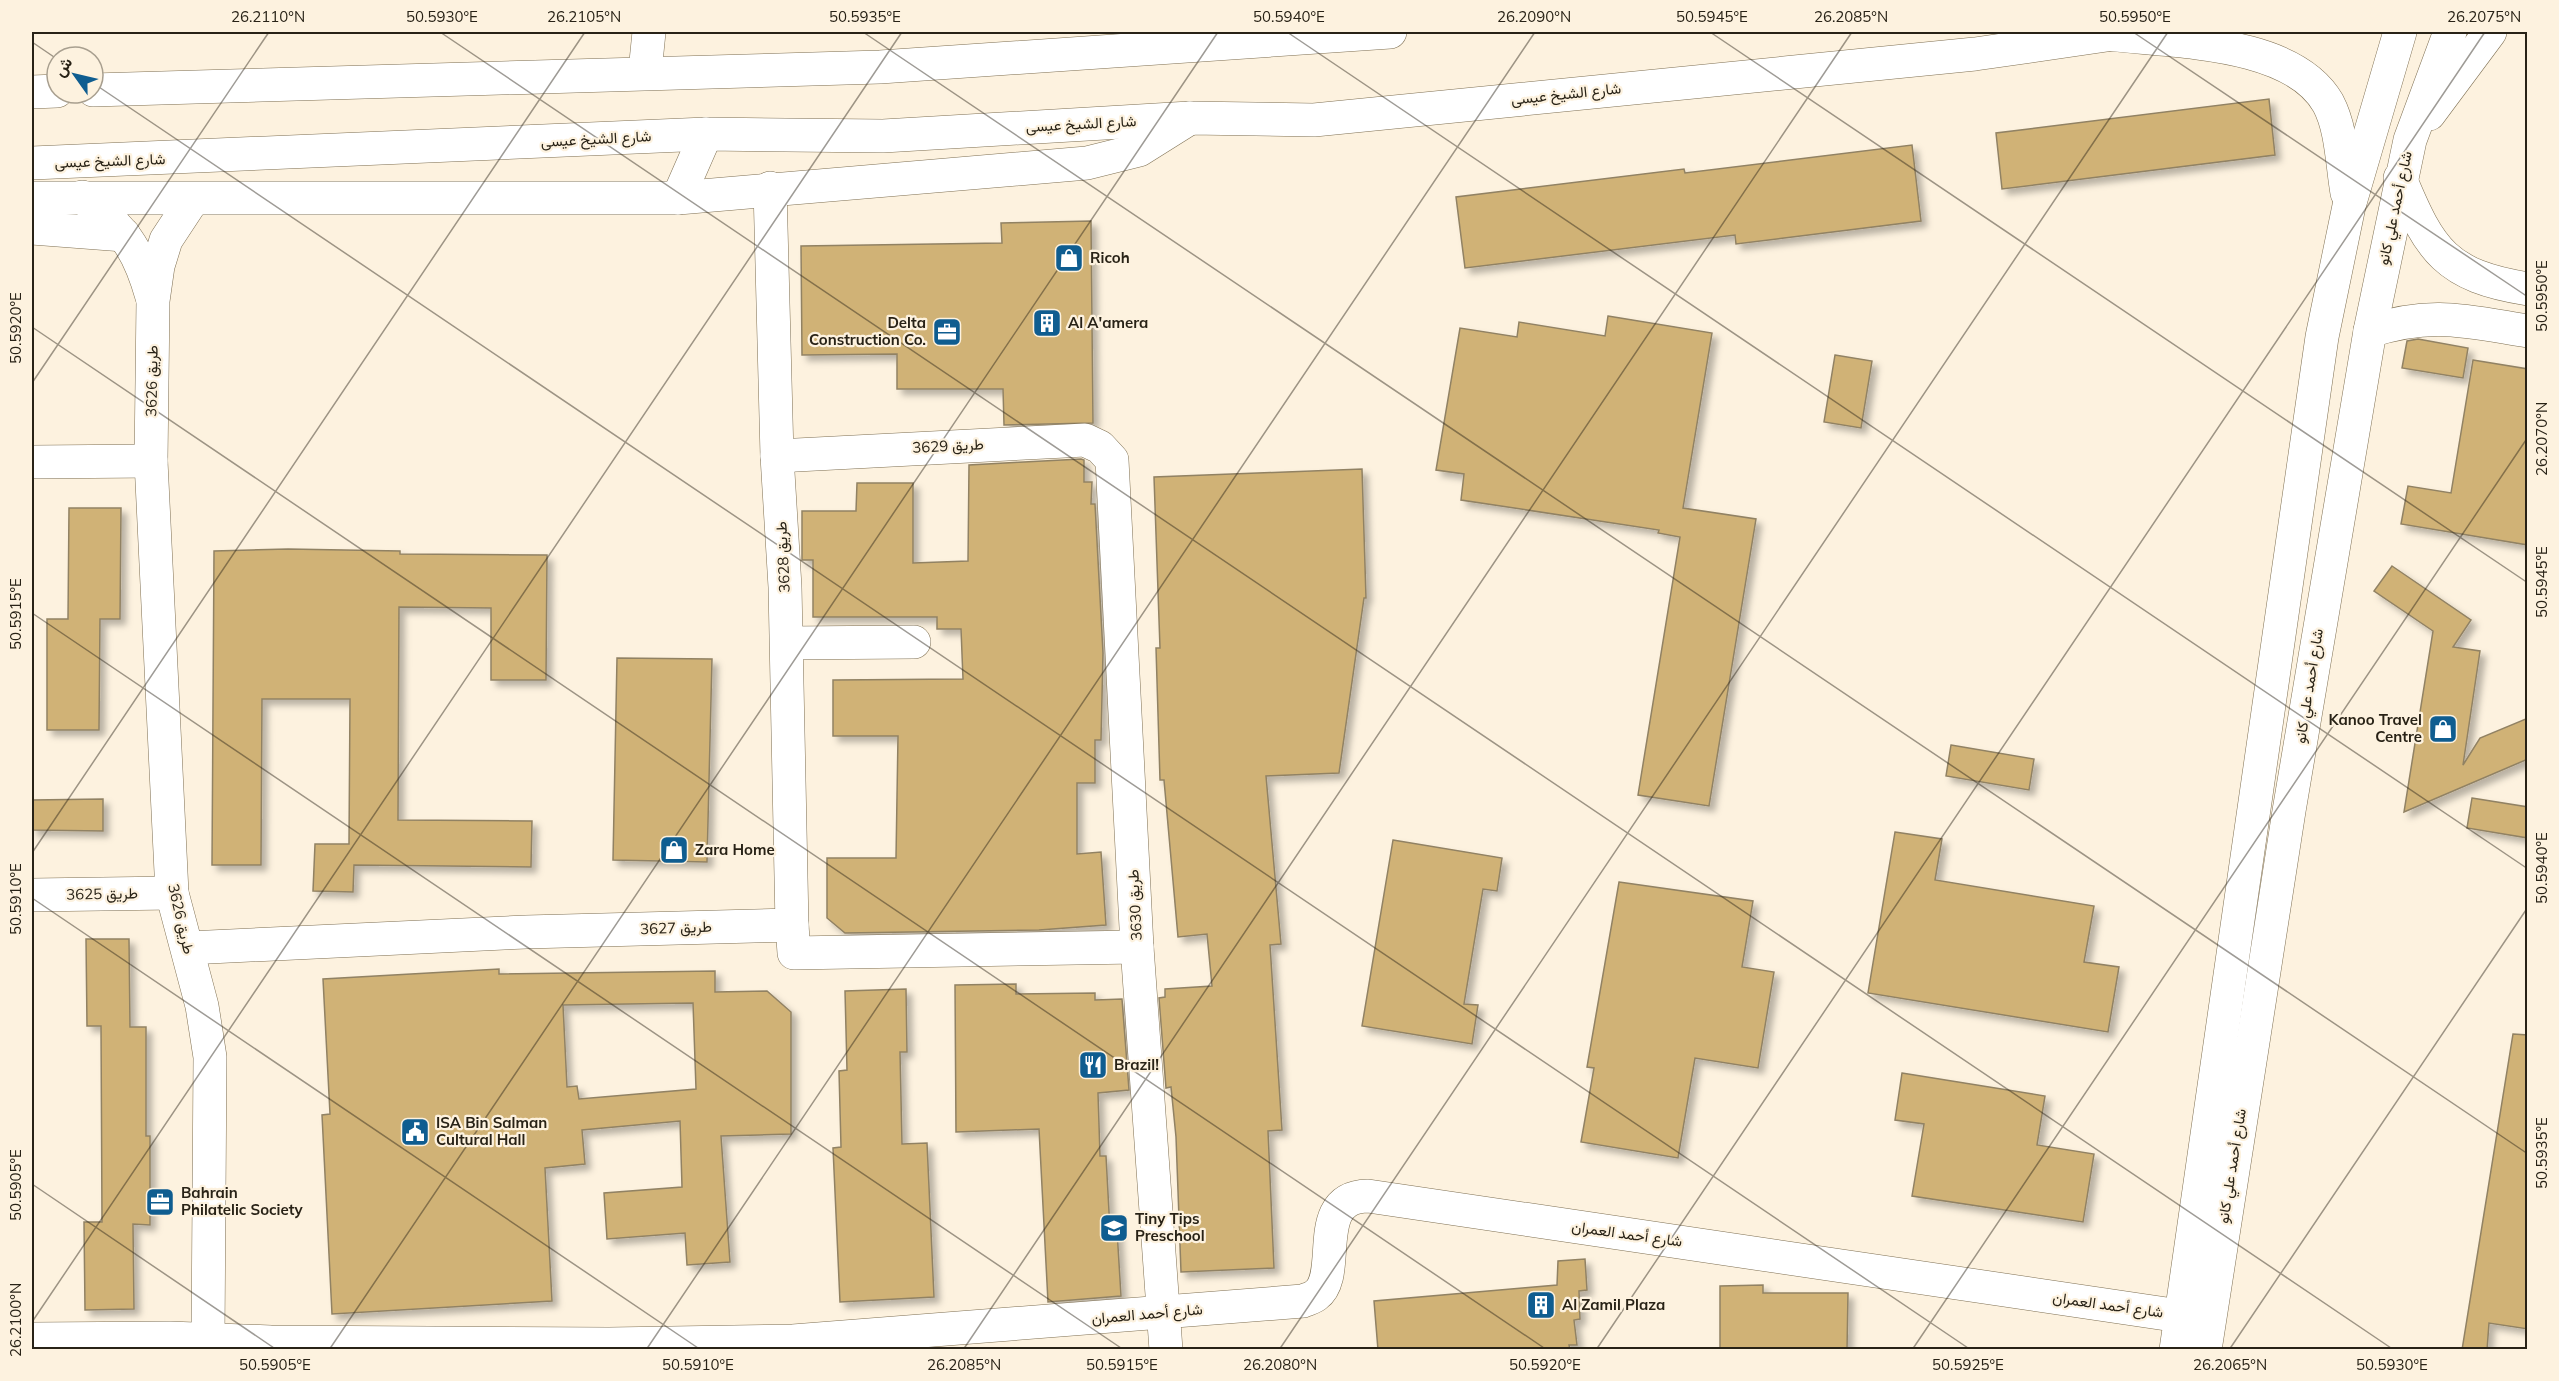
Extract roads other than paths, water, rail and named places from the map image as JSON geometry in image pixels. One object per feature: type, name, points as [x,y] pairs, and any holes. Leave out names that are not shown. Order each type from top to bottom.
[{"type":"street","points":[[645,72],[649,32]]},
{"type":"street","points":[[105,90],[645,72],[880,67],[1390,32]]},
{"type":"street","name":"شارع أحمد علي كانو","points":[[2176,1350],[2322,337],[2349,206],[2400,32]]},
{"type":"street","name":"شارع أحمد علي كانو","points":[[2205,1350],[2250,1049],[2370,331],[2400,178],[2410,140],[2450,32]]},
{"type":"street","points":[[2410,140],[2490,32]]},
{"type":"street","name":"شارع الشيخ عيسى","points":[[32,163],[706,134],[883,136],[1191,118],[1314,120],[1975,54],[2117,33],[2231,49],[2265,58],[2300,74],[2314,84],[2328,104],[2337,128],[2349,206]]},
{"type":"street","points":[[32,198],[678,198],[770,188],[1086,163],[1139,150],[1191,118]]},
{"type":"street","points":[[678,198],[706,134]]},
{"type":"street","points":[[2400,178],[2420,226],[2440,254],[2478,278],[2528,289]]},
{"type":"street","name":"طريق 3628","points":[[770,188],[777,456],[786,643],[792,925]]},
{"type":"street","name":"طريق 3626","points":[[82,197],[107,216],[134,246],[153,301]]},
{"type":"street","name":"طريق 3626","points":[[193,199],[162,249],[153,301],[151,461],[172,893],[202,1006],[210,1057],[208,1339]]},
{"type":"street","points":[[32,228],[124,235]]},
{"type":"street","points":[[2370,331],[2396,323],[2434,318],[2528,331]]},
{"type":"street","name":"طريق 3629","points":[[777,456],[1085,440],[1100,447],[1112,460]]},
{"type":"street","name":"طريق 3630","points":[[1112,460],[1137,948],[1166,1350]]},
{"type":"street","points":[[32,462],[151,461]]},
{"type":"street","points":[[2291,547],[2331,555]]},
{"type":"street","points":[[786,643],[914,642]]},
{"type":"street","name":"طريق 3625","points":[[32,895],[172,893]]},
{"type":"street","points":[[792,925],[794,953],[1137,948]]},
{"type":"street","name":"طريق 3627","points":[[188,948],[526,932],[792,925]]},
{"type":"street","name":"شارع أحمد العمران","points":[[32,1339],[598,1344],[793,1341],[1303,1301],[1317,1295],[1325,1283],[1330,1238],[1340,1207],[1354,1196],[1368,1196],[2180,1316]]},
{"type":"place","name":"Ricoh","points":[[1069,258]]},
{"type":"place","name":"Al A'amera","points":[[1047,323]]},
{"type":"place","name":"Delta Construction Co.","points":[[947,332]]},
{"type":"place","name":"Kanoo Travel Centre","points":[[2443,729]]},
{"type":"place","name":"Zara Home","points":[[674,850]]},
{"type":"place","name":"Brazil!","points":[[1093,1065]]},
{"type":"place","name":"ISA Bin Salman Cultural Hall","points":[[415,1132]]},
{"type":"place","name":"Bahrain Philatelic Society","points":[[160,1202]]},
{"type":"place","name":"Tiny Tips Preschool","points":[[1114,1228]]},
{"type":"place","name":"Al Zamil Plaza","points":[[1541,1305]]}]
